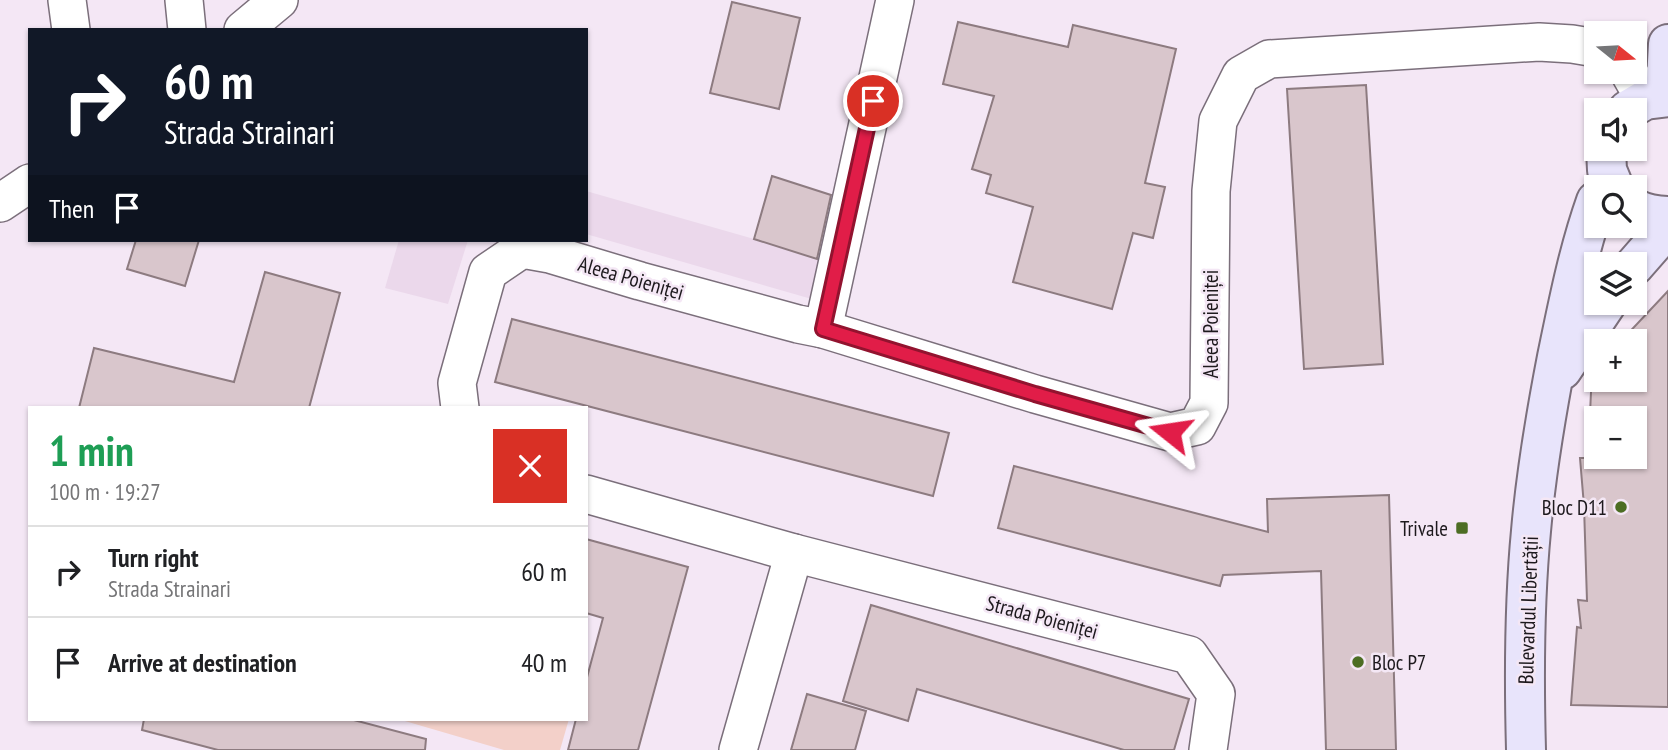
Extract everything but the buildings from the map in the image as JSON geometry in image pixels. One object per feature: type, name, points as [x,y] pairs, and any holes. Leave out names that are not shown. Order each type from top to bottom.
[{"type":"main road","points":[[1647,95],[1668,44]]},
{"type":"main road","points":[[1647,214],[1668,216]]},
{"type":"main road","points":[[1646,252],[1668,227]]},
{"type":"main road","name":"Bulevardul Libertății","points":[[1526,750],[1525,649],[1531,530],[1551,387],[1569,295],[1585,238]]},
{"type":"main road","name":"Bulevardul Libertății","points":[[1551,387],[1599,315]]},
{"type":"street","points":[[67,0],[71,28]]},
{"type":"street","points":[[184,0],[187,28]]},
{"type":"street","points":[[245,28],[279,0]]},
{"type":"street","points":[[823,329],[895,0]]},
{"type":"street","name":"Aleea Poieniței","points":[[460,406],[457,383],[488,272],[522,249],[550,254],[653,285],[823,329],[1170,432],[1197,426],[1209,403],[1211,191],[1219,121],[1241,75],[1269,59],[1539,42],[1584,46]]},
{"type":"street","points":[[0,203],[28,184]]},
{"type":"street","name":"Strada Poieniței","points":[[588,495],[794,553],[1189,655],[1216,694],[1208,750]]},
{"type":"street","points":[[738,750],[794,553]]},
{"type":"shaded area","points":[[588,192],[841,267],[829,304],[588,235]]},
{"type":"shaded area","points":[[398,242],[467,242],[448,304],[385,288]]},
{"type":"shaded area","points":[[405,721],[568,721],[560,750],[504,750]]},
{"type":"place","name":"Bloc D11","points":[[1621,507]]},
{"type":"place","name":"Trivale","points":[[1462,528]]},
{"type":"place","name":"Bloc P7","points":[[1358,662]]},
{"type":"route","points":[[873,101],[823,329],[1170,432]]}]
